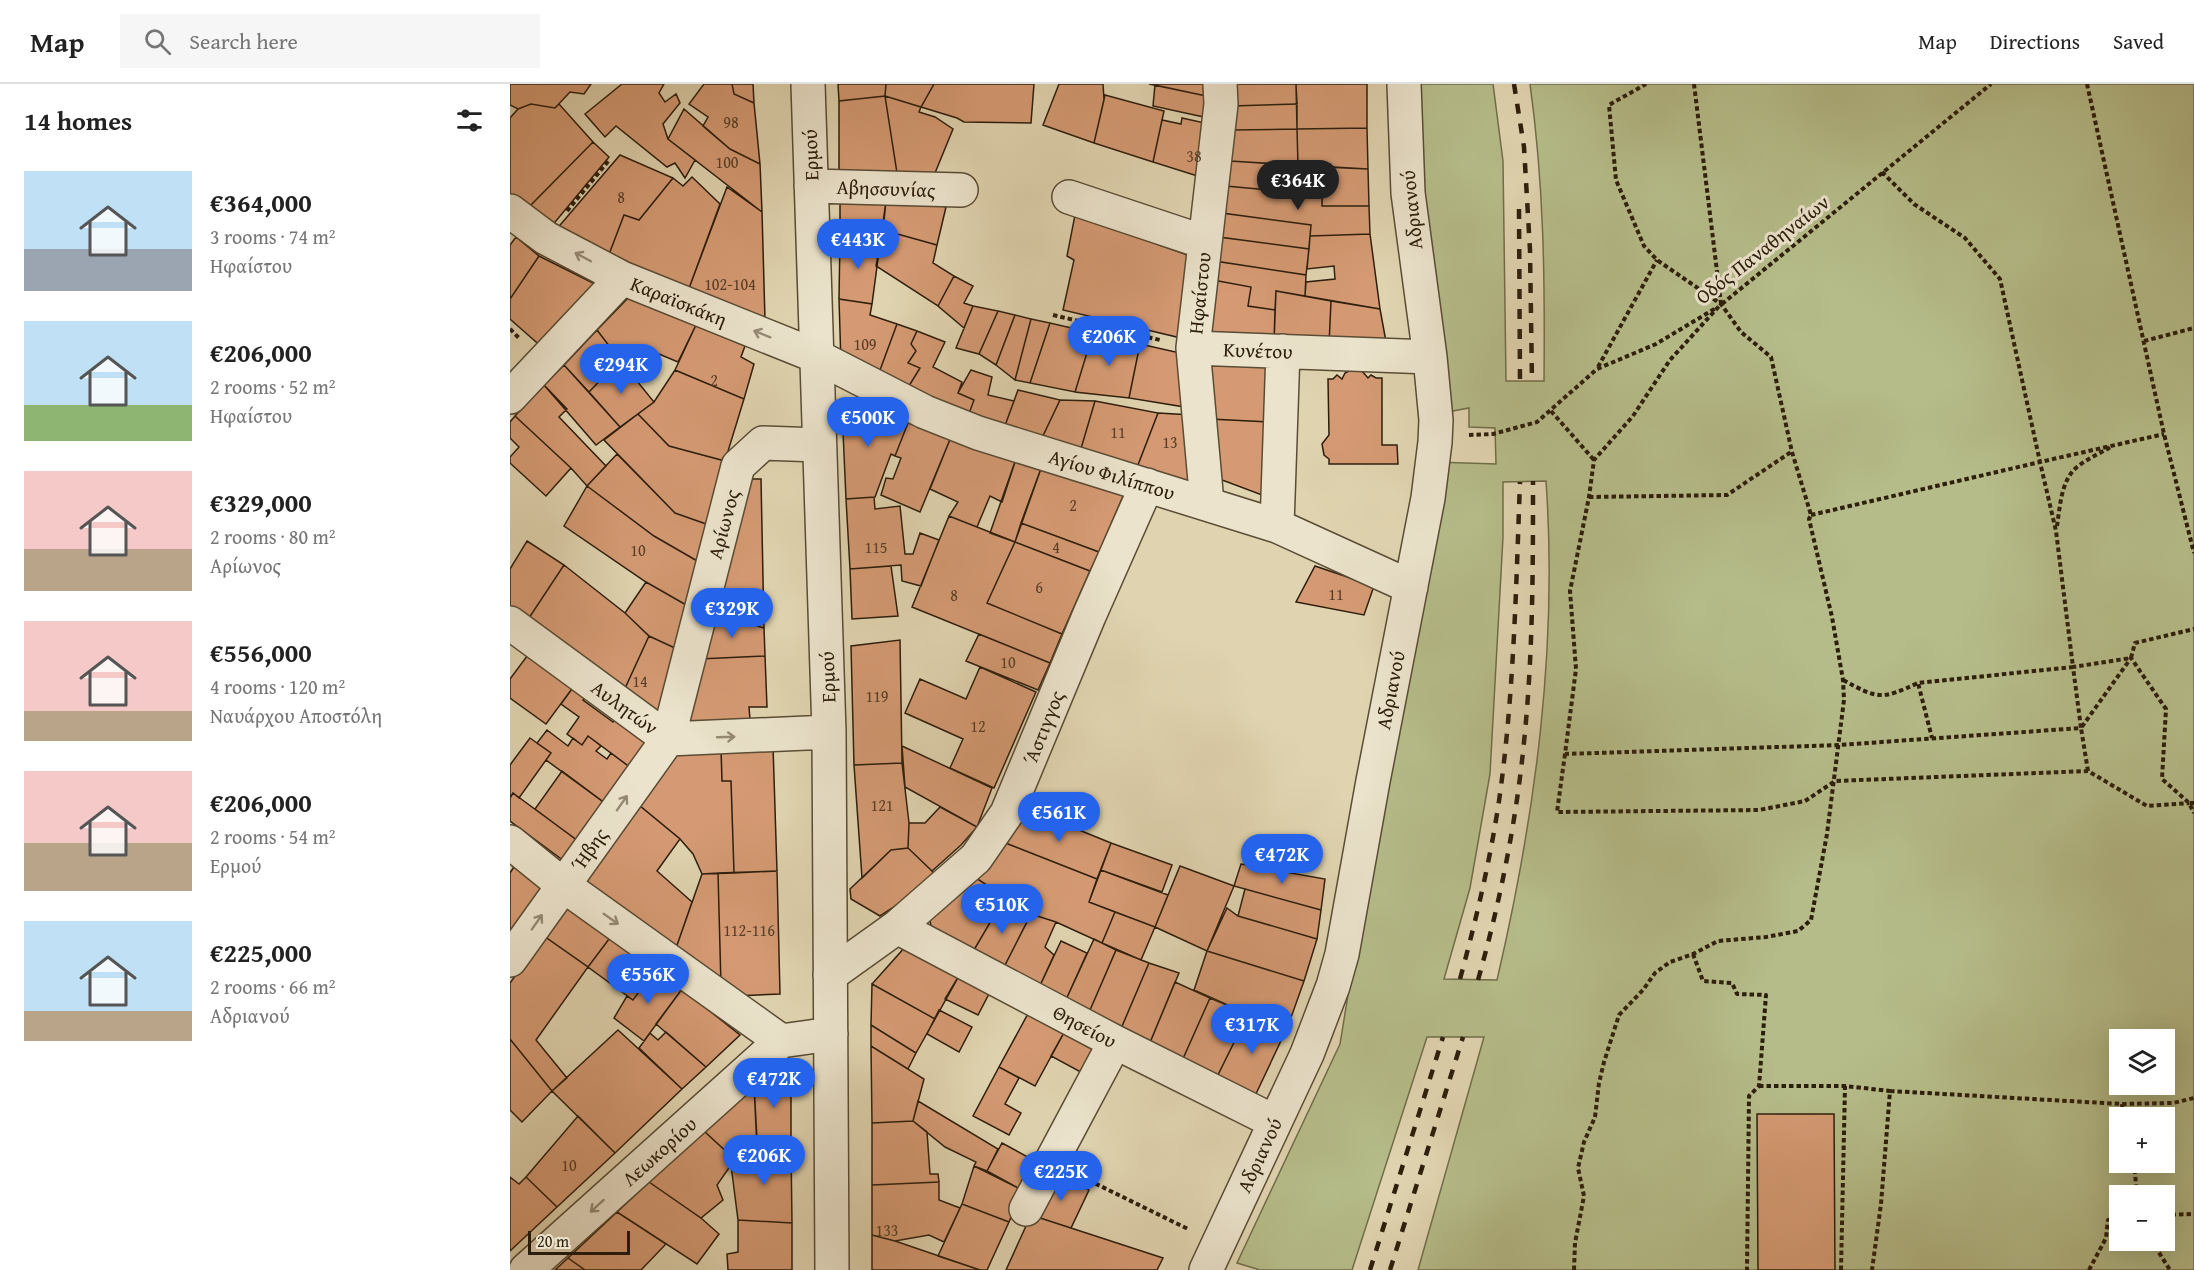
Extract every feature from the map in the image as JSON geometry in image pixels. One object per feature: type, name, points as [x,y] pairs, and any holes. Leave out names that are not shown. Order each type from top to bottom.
[{"type":"street","name":"Ερμού","points":[[808,84],[829,732],[832,1270]]},
{"type":"street","name":"Ηφαίστου","points":[[1207,503],[1193,348],[1221,104],[1220,84]]},
{"type":"street","name":"Αδριανού","points":[[1212,1257],[1322,1019],[1342,954],[1372,781],[1428,498],[1436,420],[1408,193],[1404,84]]},
{"type":"street","name":"Αβησσυνίας","points":[[811,186],[960,190]]},
{"type":"street","points":[[1069,196],[1204,242]]},
{"type":"street","name":"Καραϊσκάκη","points":[[510,211],[546,238],[622,278],[816,356]]},
{"type":"street","points":[[510,397],[622,278]]},
{"type":"street","name":"Κυνέτου","points":[[1193,348],[1430,357]]},
{"type":"street","points":[[1277,526],[1283,351]]},
{"type":"street","name":"Αγίου Φιλίππου","points":[[816,356],[926,412],[978,433],[1277,526],[1411,587]]},
{"type":"street","name":"Αρίωνος","points":[[668,739],[738,466],[763,442],[819,445]]},
{"type":"street","name":"Άστιγγος","points":[[830,975],[897,927],[976,858],[1007,813],[1089,616],[1147,485]]},
{"type":"street","name":"Αυλητών","points":[[510,623],[668,739],[829,732]]},
{"type":"street","name":"Ήβης","points":[[510,960],[668,739]]},
{"type":"street","points":[[510,842],[563,885],[782,1041],[831,1034]]},
{"type":"street","name":"Θησείου","points":[[897,927],[1115,1042],[1275,1122]]},
{"type":"street","name":"Λεωκορίου","points":[[526,1270],[782,1041]]},
{"type":"street","points":[[1026,1209],[1115,1042]]},
{"type":"path","points":[[1574,1270],[1575,1243],[1584,1196],[1578,1168],[1584,1143],[1595,1117],[1599,1083],[1611,1035],[1619,1015],[1643,990],[1655,973],[1670,962],[1693,954],[1718,941],[1766,938],[1798,931],[1811,920],[1835,781],[1844,700],[1843,680],[1824,575],[1809,519],[1811,515],[1792,452],[1771,357],[1741,332],[1721,304],[1657,260],[1644,246],[1616,180],[1609,105],[1646,84]]},
{"type":"path","points":[[1694,84],[1721,304],[1670,360],[1633,416],[1594,460],[1570,591],[1576,669],[1557,812],[1759,810],[1805,801],[1835,781],[2088,771],[2147,806],[2191,803]]},
{"type":"path","name":"Οδός Παναθηναίων","points":[[1436,434],[1477,436],[1531,425],[1551,411],[1564,396],[1597,369],[1656,344],[1721,304],[1991,84]]},
{"type":"path","points":[[2087,84],[2164,434],[2194,553]]},
{"type":"path","points":[[546,238],[610,159]]},
{"type":"path","points":[[1882,172],[1914,204],[1965,238],[2000,279],[2056,531],[2088,771]]},
{"type":"path","points":[[1597,369],[1657,260]]},
{"type":"path","points":[[1053,315],[1193,348]]},
{"type":"path","points":[[2144,342],[2194,328]]},
{"type":"path","points":[[1551,411],[1594,460]]},
{"type":"path","points":[[1811,515],[2164,434]]},
{"type":"path","points":[[2056,531],[2061,500],[2076,468],[2114,445]]},
{"type":"path","points":[[1589,497],[1728,495],[1792,452]]},
{"type":"path","points":[[2081,728],[2131,658],[2134,643],[2194,628]]},
{"type":"path","points":[[1843,680],[1876,697],[1898,692],[1918,683],[2073,668],[2131,658]]},
{"type":"path","points":[[2131,658],[2166,710],[2162,778],[2191,803],[2194,813]]},
{"type":"path","points":[[1918,683],[1932,738]]},
{"type":"path","points":[[1564,754],[1839,745],[2081,728]]},
{"type":"path","points":[[1693,954],[1703,981],[1732,983],[1737,994],[1766,995],[1760,1086]]},
{"type":"path","points":[[1747,1270],[1749,1096],[1760,1086],[1845,1086],[1890,1091],[2122,1104],[2173,1103],[2194,1098]]},
{"type":"path","points":[[1841,1270],[1845,1086]]},
{"type":"path","points":[[1872,1270],[1881,1204],[1890,1091]]},
{"type":"path","points":[[1051,1162],[1212,1257]]},
{"type":"path","points":[[2175,1215],[2194,1214]]},
{"type":"path","points":[[2089,1270],[2106,1238],[2109,1220]]},
{"type":"path","points":[[2158,1251],[2170,1270]]},
{"type":"green space","points":[[1411,84],[1493,84],[1503,161],[1506,381],[1544,381],[1543,232],[1530,84],[2194,84],[2194,1270],[1418,1270],[1484,1037],[1427,1037],[1352,1270],[1260,1270],[1237,1263],[1340,1044],[1435,462],[1496,464],[1495,428],[1469,427],[1469,408],[1442,413]],"holes":[[[1546,481],[1549,544],[1546,670],[1532,795],[1511,919],[1497,980],[1444,979],[1470,888],[1490,774],[1503,537],[1503,482]]]},
{"type":"building","points":[[510,84],[591,84],[584,94],[570,92],[555,108],[531,104],[518,109],[510,105]]},
{"type":"building","points":[[622,84],[664,84],[659,93],[665,102],[676,94],[680,103],[663,124],[668,139],[695,160],[685,178],[675,163],[667,167],[616,126],[605,137],[585,114]]},
{"type":"building","points":[[704,84],[732,84],[734,94],[754,103],[760,164],[730,149],[703,126],[708,117],[689,104]]},
{"type":"building","points":[[732,84],[753,84],[754,103],[734,94]]},
{"type":"building","points":[[838,84],[886,84],[885,96],[839,101]]},
{"type":"building","points":[[886,84],[934,84],[921,107],[885,96]]},
{"type":"building","points":[[934,84],[1034,84],[1031,123],[964,122],[921,107]]},
{"type":"building","points":[[1059,84],[1103,84],[1104,100],[1094,143],[1043,125]]},
{"type":"building","points":[[1149,84],[1216,84],[1216,98]]},
{"type":"building","points":[[1226,84],[1296,84],[1297,104],[1232,106]]},
{"type":"building","points":[[1296,84],[1367,84],[1367,128],[1297,129]]},
{"type":"building","points":[[1155,85],[1216,98],[1213,119],[1153,106]]},
{"type":"building","points":[[1105,95],[1164,111],[1153,162],[1094,143]]},
{"type":"building","points":[[885,96],[897,173],[839,172],[839,101]]},
{"type":"building","points":[[885,96],[921,107],[919,112],[935,117],[953,129],[935,173],[897,173]]},
{"type":"building","points":[[531,104],[555,108],[559,104],[593,142],[529,207],[510,193],[510,118],[518,109]]},
{"type":"building","points":[[1297,104],[1297,129],[1231,130],[1232,106]]},
{"type":"building","points":[[684,109],[730,149],[760,164],[762,212],[668,139]]},
{"type":"building","points":[[1182,118],[1214,125],[1207,179],[1153,162],[1162,120],[1181,124]]},
{"type":"building","points":[[1367,128],[1368,169],[1298,165],[1297,129]]},
{"type":"building","points":[[1297,129],[1298,165],[1230,161],[1231,130]]},
{"type":"building","points":[[593,142],[609,157],[551,227],[529,207]]},
{"type":"building","points":[[620,155],[673,178],[639,220],[624,215],[608,257],[555,231]]},
{"type":"building","points":[[1230,161],[1307,166],[1304,193],[1226,186]]},
{"type":"building","points":[[1323,167],[1368,169],[1369,206],[1322,206]]},
{"type":"building","points":[[692,177],[720,204],[688,291],[608,257],[624,215],[639,220],[673,178],[683,186]]},
{"type":"building","points":[[1226,186],[1322,195],[1322,206],[1369,206],[1370,234],[1310,236],[1311,225],[1222,213]]},
{"type":"building","points":[[727,187],[762,212],[765,320],[688,291]]},
{"type":"building","points":[[840,200],[886,201],[880,244],[840,238]]},
{"type":"building","points":[[886,201],[924,202],[946,207],[937,245],[883,230]]},
{"type":"building","points":[[1222,213],[1311,225],[1309,249],[1219,237]]},
{"type":"building","points":[[1075,215],[1196,258],[1181,338],[1063,310],[1074,260],[1067,256]]},
{"type":"building","points":[[883,230],[937,245],[933,263],[954,276],[938,306],[876,266]]},
{"type":"building","points":[[1370,234],[1380,309],[1305,296],[1306,282],[1335,279],[1334,266],[1307,269],[1310,236]]},
{"type":"building","points":[[516,237],[539,256],[510,299],[510,245]]},
{"type":"building","points":[[1219,237],[1309,249],[1306,275],[1215,261]]},
{"type":"building","points":[[840,238],[880,244],[872,304],[839,299]]},
{"type":"building","points":[[539,256],[601,287],[544,349],[510,319],[510,299]]},
{"type":"building","points":[[1215,261],[1306,275],[1305,296],[1276,291],[1275,310],[1248,306],[1251,287],[1213,280]]},
{"type":"building","points":[[954,276],[973,286],[964,303],[973,306],[964,328],[938,306]]},
{"type":"building","points":[[1213,280],[1251,287],[1248,306],[1275,310],[1274,342],[1204,339]]},
{"type":"building","points":[[1276,291],[1331,301],[1329,345],[1274,342]]},
{"type":"building","points":[[629,297],[696,325],[678,362],[640,346],[620,360],[597,330]]},
{"type":"building","points":[[839,299],[872,304],[870,315],[897,324],[876,381],[841,364]]},
{"type":"building","points":[[1331,301],[1380,309],[1387,347],[1329,345]]},
{"type":"building","points":[[973,306],[998,311],[979,354],[956,348]]},
{"type":"building","points":[[998,311],[1015,315],[996,365],[979,354]]},
{"type":"building","points":[[1015,315],[1031,319],[1015,380],[996,365]]},
{"type":"building","points":[[1031,319],[1050,323],[1030,383],[1015,380]]},
{"type":"building","points":[[1050,323],[1093,333],[1075,392],[1030,383]]},
{"type":"building","points":[[897,324],[917,331],[911,344],[916,351],[908,363],[920,368],[904,394],[876,381]]},
{"type":"building","points":[[696,325],[745,346],[741,357],[754,364],[744,399],[675,370]]},
{"type":"building","points":[[597,330],[620,360],[589,392],[564,365]]},
{"type":"building","points":[[917,331],[945,342],[933,367],[962,382],[958,393],[974,400],[967,419],[904,394],[920,368],[908,363],[916,351],[911,344]]},
{"type":"building","points":[[1093,333],[1140,344],[1129,398],[1075,392]]},
{"type":"building","points":[[1140,344],[1189,355],[1191,408],[1129,398]]},
{"type":"building","points":[[1205,357],[1275,361],[1269,422],[1210,419]]},
{"type":"building","points":[[620,360],[654,402],[620,427],[589,392]]},
{"type":"building","points":[[564,365],[620,427],[596,445],[544,385]]},
{"type":"building","points":[[675,370],[744,399],[725,461],[669,446],[638,414],[654,402]]},
{"type":"building","points":[[971,370],[992,377],[988,395],[1014,401],[1003,431],[967,419],[974,400],[958,393]]},
{"type":"building","points":[[1351,370],[1362,371],[1368,378],[1371,375],[1382,378],[1382,445],[1397,445],[1398,464],[1329,464],[1329,459],[1324,455],[1322,444],[1329,435],[1328,379],[1333,379],[1337,375],[1342,379],[1345,373]]},
{"type":"building","points":[[544,385],[567,409],[559,417],[606,466],[587,486],[515,416]]},
{"type":"building","points":[[1018,390],[1060,400],[1040,442],[1003,431]]},
{"type":"building","points":[[1060,400],[1095,401],[1080,452],[1040,442]]},
{"type":"building","points":[[1095,401],[1158,413],[1136,470],[1080,452]]},
{"type":"building","points":[[855,403],[908,423],[895,456],[891,454],[875,497],[846,499],[842,409]]},
{"type":"building","points":[[1158,413],[1192,415],[1189,486],[1136,470]]},
{"type":"building","points":[[638,414],[669,446],[725,461],[709,525],[675,513],[604,440]]},
{"type":"building","points":[[515,416],[571,468],[546,496],[510,463],[510,457],[519,447],[510,438],[510,422]]},
{"type":"building","points":[[1210,419],[1269,422],[1262,495],[1214,477]]},
{"type":"building","points":[[908,423],[951,437],[920,512],[881,495],[886,478],[893,479],[901,458],[895,456]]},
{"type":"building","points":[[951,437],[1017,456],[1002,502],[990,496],[977,527],[949,516],[958,502],[930,489]]},
{"type":"building","points":[[617,454],[675,513],[709,525],[699,562],[654,536],[587,486]]},
{"type":"building","points":[[1017,456],[1043,463],[1015,542],[990,533]]},
{"type":"building","points":[[1043,463],[1127,487],[1099,552],[1021,523]]},
{"type":"building","points":[[742,479],[761,479],[764,628],[710,612]]},
{"type":"building","points":[[587,486],[654,536],[699,562],[688,606],[646,582],[564,526]]},
{"type":"building","points":[[874,497],[875,509],[900,506],[905,554],[913,554],[920,533],[939,540],[921,586],[902,581],[901,565],[850,569],[846,499]]},
{"type":"building","points":[[949,516],[1015,542],[987,603],[1062,634],[1050,663],[912,607]]},
{"type":"building","points":[[1021,523],[1099,552],[1090,571],[1015,542]]},
{"type":"building","points":[[527,541],[564,565],[525,624],[510,613],[510,569]]},
{"type":"building","points":[[1015,542],[1090,571],[1062,634],[987,603]]},
{"type":"building","points":[[564,565],[625,613],[649,636],[621,697],[525,624]]},
{"type":"building","points":[[891,566],[898,616],[852,619],[850,569]]},
{"type":"building","points":[[1315,566],[1374,586],[1364,615],[1296,602]]},
{"type":"building","points":[[646,582],[688,606],[677,649],[649,636],[625,613]]},
{"type":"building","points":[[710,612],[764,628],[765,656],[699,659]]},
{"type":"building","points":[[979,634],[1050,663],[1038,690],[966,661]]},
{"type":"building","points":[[649,636],[677,649],[658,724],[621,697]]},
{"type":"building","points":[[900,640],[902,763],[854,765],[851,646]]},
{"type":"building","points":[[533,648],[577,682],[546,724],[510,698],[510,679]]},
{"type":"building","points":[[765,656],[767,707],[749,707],[750,719],[683,722],[699,659]]},
{"type":"building","points":[[980,667],[1036,692],[994,788],[950,768],[963,739],[905,713],[920,679],[966,699]]},
{"type":"building","points":[[577,682],[590,691],[583,700],[613,722],[619,713],[654,738],[631,768],[588,736],[582,745],[567,734],[579,717],[561,704]]},
{"type":"building","points":[[547,730],[568,746],[573,738],[582,745],[588,736],[601,746],[596,751],[607,759],[611,753],[631,768],[606,804],[546,760],[551,753],[537,743]]},
{"type":"building","points":[[530,738],[551,753],[519,798],[513,793],[510,798],[510,765]]},
{"type":"building","points":[[773,746],[777,871],[734,873],[731,781],[722,781],[721,749]]},
{"type":"building","points":[[902,746],[992,788],[977,827],[905,787]]},
{"type":"building","points":[[721,749],[722,781],[731,781],[734,873],[702,874],[693,854],[680,839],[639,805],[677,751]]},
{"type":"building","points":[[902,763],[909,823],[908,848],[891,850],[862,878],[854,765]]},
{"type":"building","points":[[562,771],[606,804],[578,841],[535,809]]},
{"type":"building","points":[[513,793],[578,841],[564,861],[510,821],[510,798]]},
{"type":"building","points":[[639,805],[680,839],[657,871],[692,902],[675,951],[585,882]]},
{"type":"building","points":[[940,807],[977,827],[932,871],[908,848],[909,823],[925,823]]},
{"type":"building","points":[[1025,808],[1111,843],[1097,879],[1003,842]]},
{"type":"building","points":[[1003,842],[1097,879],[1089,902],[1115,912],[1102,943],[1056,922],[1031,914],[976,878]]},
{"type":"building","points":[[1111,843],[1172,865],[1162,892],[1101,870]]},
{"type":"building","points":[[908,848],[932,871],[937,879],[880,916],[851,899],[850,889],[891,850]]},
{"type":"building","points":[[517,862],[548,885],[510,935],[510,873]]},
{"type":"building","points":[[1241,864],[1325,879],[1321,910],[1234,886]]},
{"type":"building","points":[[1180,866],[1234,886],[1207,951],[1155,927]]},
{"type":"building","points":[[1101,870],[1168,895],[1155,927],[1089,902]]},
{"type":"building","points":[[777,871],[780,994],[734,996],[721,986],[718,873]]},
{"type":"building","points":[[718,873],[721,986],[675,951],[702,874]]},
{"type":"building","points":[[976,878],[1005,897],[971,955],[933,939],[930,920]]},
{"type":"building","points":[[1245,889],[1321,910],[1317,939],[1238,916]]},
{"type":"building","points":[[1005,897],[1031,914],[1002,971],[971,955]]},
{"type":"building","points":[[568,902],[612,935],[588,967],[544,936]]},
{"type":"building","points":[[1227,908],[1238,916],[1317,939],[1304,981],[1207,951]]},
{"type":"building","points":[[1115,912],[1155,927],[1141,960],[1102,943]]},
{"type":"building","points":[[1031,914],[1056,922],[1045,947],[1054,955],[1037,992],[1002,971]]},
{"type":"building","points":[[612,935],[657,967],[633,1000],[588,967]]},
{"type":"building","points":[[544,936],[588,967],[536,1040],[567,1078],[552,1091],[510,1039],[510,983]]},
{"type":"building","points":[[1094,939],[1116,950],[1087,1017],[1064,1004]]},
{"type":"building","points":[[1061,941],[1087,953],[1064,1004],[1037,992]]},
{"type":"building","points":[[906,946],[960,974],[935,1019],[872,984]]},
{"type":"building","points":[[1116,950],[1149,963],[1120,1031],[1087,1017]]},
{"type":"building","points":[[1207,951],[1304,981],[1288,1026],[1248,1014],[1194,990]]},
{"type":"building","points":[[1149,963],[1179,973],[1149,1045],[1120,1031]]},
{"type":"building","points":[[657,967],[682,989],[644,1041],[614,1018],[627,996],[633,1000]]},
{"type":"building","points":[[960,974],[991,990],[978,1015],[945,999]]},
{"type":"building","points":[[1175,982],[1210,998],[1182,1061],[1149,1045]]},
{"type":"building","points":[[872,984],[935,1019],[916,1053],[871,1025]]},
{"type":"building","points":[[682,989],[740,1035],[706,1067],[656,1024]]},
{"type":"building","points":[[1210,998],[1248,1014],[1216,1079],[1182,1061]]},
{"type":"building","points":[[939,1010],[972,1027],[959,1052],[927,1034]]},
{"type":"building","points":[[1030,1010],[1066,1029],[1035,1086],[999,1067]]},
{"type":"building","points":[[1248,1014],[1288,1026],[1254,1098],[1216,1079]]},
{"type":"building","points":[[871,1025],[916,1053],[908,1069],[871,1046]]},
{"type":"building","points":[[1066,1029],[1103,1048],[1088,1076],[1051,1056]]},
{"type":"building","points":[[618,1030],[682,1089],[615,1153],[552,1091]]},
{"type":"building","points":[[666,1032],[706,1067],[682,1089],[639,1048],[650,1033],[658,1040]]},
{"type":"building","points":[[510,1039],[552,1091],[522,1122],[510,1110]]},
{"type":"building","points":[[871,1046],[924,1079],[913,1121],[872,1123]]},
{"type":"building","points":[[775,1064],[791,1071],[791,1148],[757,1149],[754,1084]]},
{"type":"building","points":[[999,1067],[1019,1078],[1005,1104],[1021,1113],[1009,1135],[973,1116]]},
{"type":"building","points":[[754,1084],[757,1139],[743,1136],[730,1155],[704,1131]]},
{"type":"building","points":[[918,1101],[998,1149],[987,1171],[974,1166],[976,1162],[945,1147],[913,1121]]},
{"type":"building","points":[[1757,1114],[1834,1114],[1835,1270],[1758,1270]]},
{"type":"building","points":[[578,1116],[615,1153],[557,1207],[526,1177]]},
{"type":"building","points":[[913,1121],[927,1132],[930,1174],[938,1174],[939,1182],[872,1185],[872,1123]]},
{"type":"building","points":[[704,1131],[730,1155],[731,1165],[717,1185],[723,1200],[701,1218],[649,1182]]},
{"type":"building","points":[[1002,1143],[1037,1162],[1022,1190],[987,1171]]},
{"type":"building","points":[[791,1148],[792,1223],[738,1220],[731,1165],[744,1163],[744,1149]]},
{"type":"building","points":[[974,1166],[1022,1190],[1009,1222],[962,1204]]},
{"type":"building","points":[[1056,1173],[1089,1190],[1071,1228],[1031,1215]]},
{"type":"building","points":[[510,1177],[519,1184],[526,1177],[557,1207],[510,1251]]},
{"type":"building","points":[[649,1182],[701,1218],[719,1234],[697,1264],[617,1212]]},
{"type":"building","points":[[939,1182],[939,1200],[960,1208],[944,1242],[929,1235],[895,1241],[872,1235],[872,1185]]},
{"type":"building","points":[[962,1204],[1009,1222],[987,1270],[980,1270],[938,1256]]},
{"type":"building","points":[[617,1212],[666,1244],[641,1270],[585,1270],[568,1258]]},
{"type":"building","points":[[1031,1215],[1163,1258],[1157,1270],[1006,1270]]},
{"type":"building","points":[[738,1220],[792,1223],[792,1270],[728,1270],[727,1254],[738,1252]]},
{"type":"building","points":[[872,1235],[895,1241],[980,1270],[872,1270]]},
{"type":"building","points":[[568,1258],[585,1270],[555,1270]]},
{"type":"railway","points":[[1514,84],[1524,147],[1530,250],[1532,382]]},
{"type":"railway","points":[[1519,209],[1520,382]]},
{"type":"railway","points":[[1478,980],[1506,862],[1517,802],[1524,742],[1531,644],[1533,481]]},
{"type":"railway","points":[[1460,979],[1487,868],[1504,761],[1514,642],[1520,482]]},
{"type":"railway","points":[[1370,1270],[1443,1037]]},
{"type":"railway","points":[[1390,1270],[1463,1037]]}]
